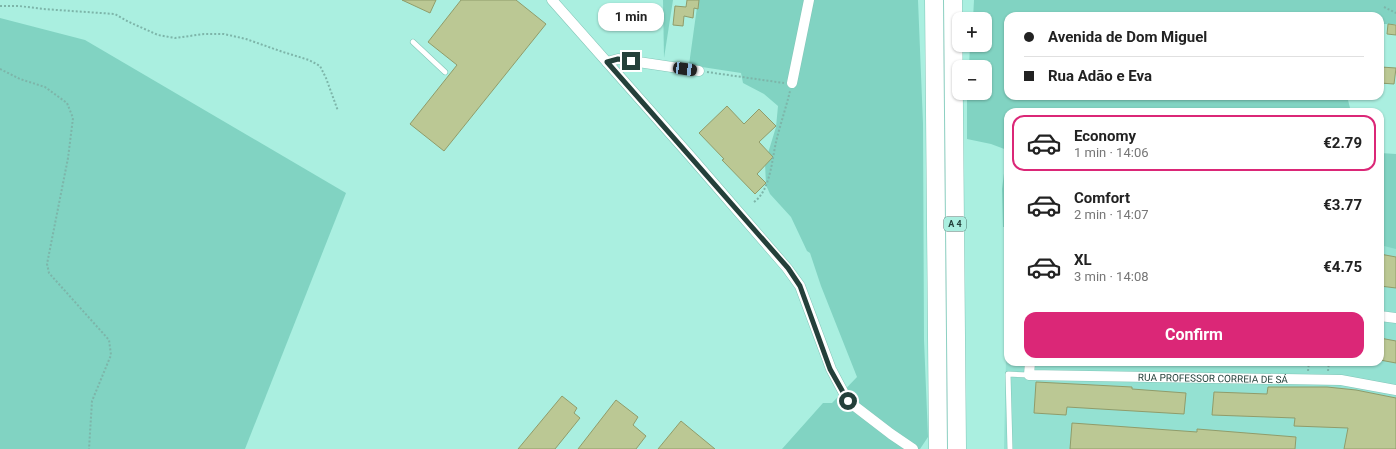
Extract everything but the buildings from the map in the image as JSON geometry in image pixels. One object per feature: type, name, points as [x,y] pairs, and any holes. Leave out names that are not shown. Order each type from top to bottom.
[{"type":"highway","name":"A 4","points":[[934,0],[938,449]]},
{"type":"highway","name":"A 4","points":[[953,0],[957,449]]},
{"type":"street","points":[[552,0],[788,268],[800,286],[830,369],[848,401],[890,434],[909,446]]},
{"type":"street","points":[[792,83],[809,0]]},
{"type":"street","points":[[607,62],[618,59],[699,70]]},
{"type":"street","points":[[1384,316],[1396,318]]},
{"type":"street","points":[[1029,375],[1030,366]]},
{"type":"street","name":"RUA PROFESSOR CORREIA DE SÁ","points":[[1029,375],[1341,380],[1396,390]]},
{"type":"lane","points":[[413,42],[446,72]]},
{"type":"lane","points":[[1010,449],[1008,374],[1029,375]]},
{"type":"path","points":[[0,6],[19,6],[43,10],[115,14],[158,35],[175,38],[204,34],[224,34],[246,38],[309,60],[320,66],[338,111]]},
{"type":"path","points":[[1384,7],[1396,13]]},
{"type":"path","points":[[0,69],[20,79],[45,87],[67,103],[73,118],[68,158],[47,264],[49,273],[108,340],[112,355],[92,401],[89,449]]},
{"type":"path","points":[[699,70],[792,83],[776,141],[768,179],[759,198],[754,202]]},
{"type":"shaded area","points":[[1384,240],[1396,241],[1396,449],[1004,449],[1006,366],[1384,366]]},
{"type":"green space","points":[[663,0],[673,0],[664,58]]},
{"type":"green space","points":[[698,0],[918,0],[923,124],[924,340],[928,437],[920,449],[782,449],[823,403],[832,403],[857,377],[821,286],[810,253],[807,251],[791,217],[770,194],[766,185],[765,163],[776,127],[778,106],[764,94],[743,83],[741,73],[689,65]]},
{"type":"green space","points":[[974,0],[1396,0],[1396,24],[1384,24],[1384,12],[1004,12],[1004,100],[1348,100],[1350,108],[1004,108],[1004,149],[991,144],[967,139],[967,100],[992,100],[992,60],[969,60],[970,52],[992,52],[992,12],[973,12]]},
{"type":"green space","points":[[0,18],[85,40],[346,193],[245,449],[0,449]]},
{"type":"green space","points":[[1384,153],[1396,154],[1396,249],[1384,246]]},
{"type":"green space","points":[[1004,173],[1004,227],[1002,189]]},
{"type":"route","points":[[631,61],[618,59],[607,62],[788,268],[800,286],[830,369],[848,401]]}]
